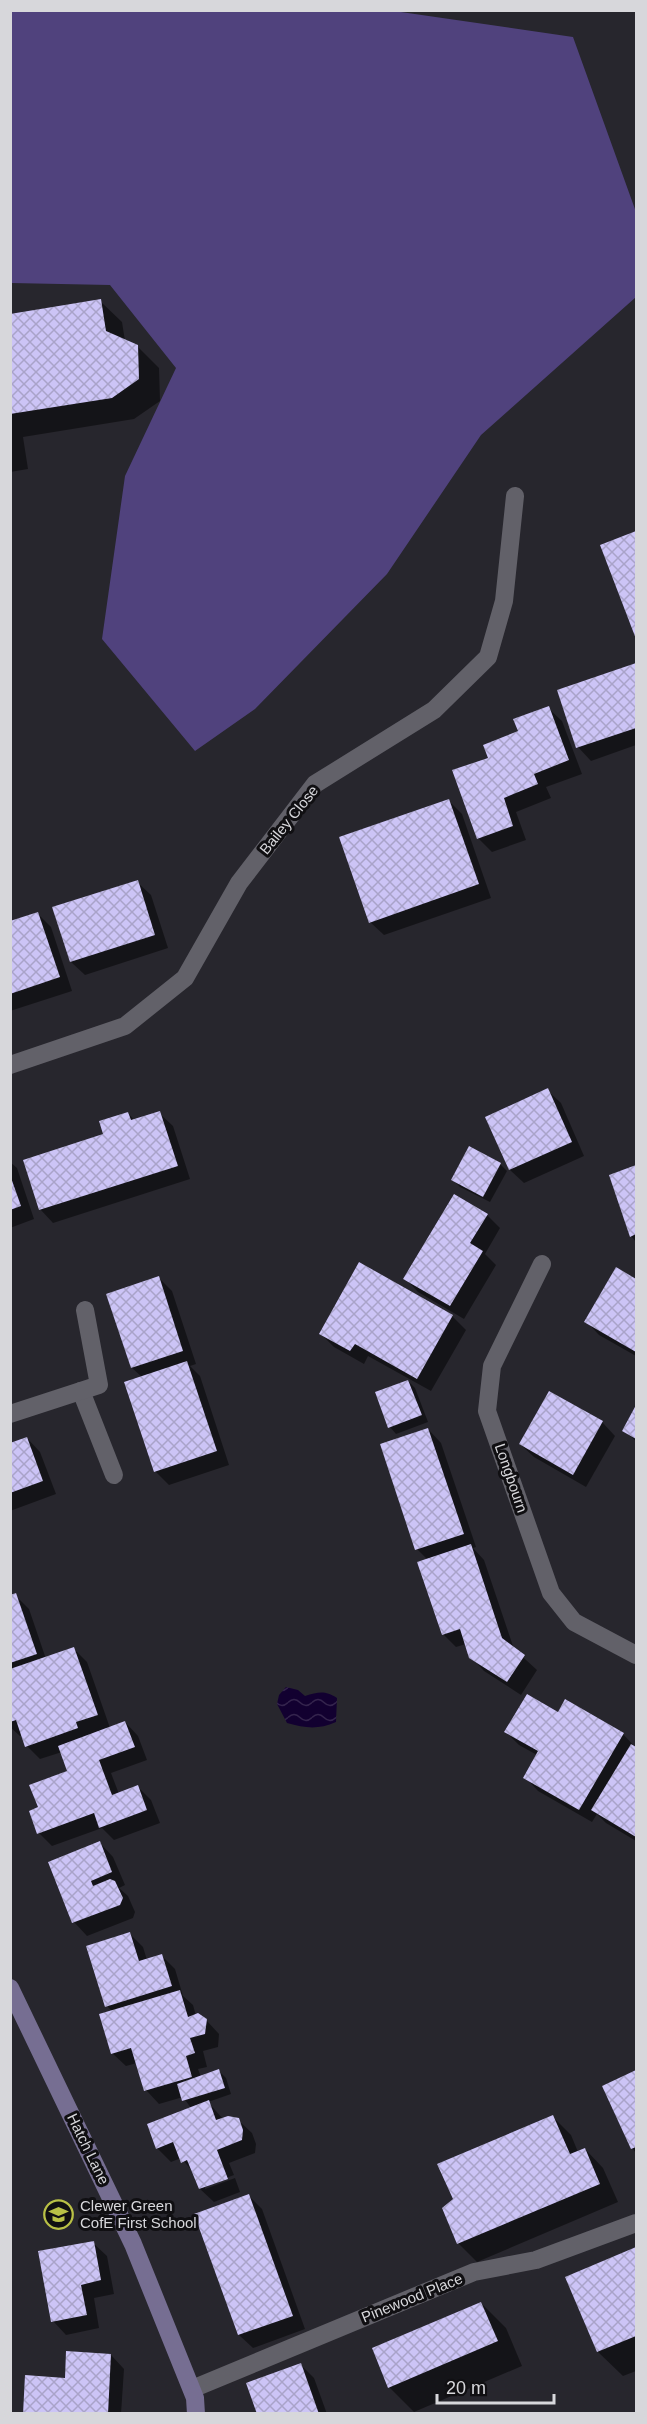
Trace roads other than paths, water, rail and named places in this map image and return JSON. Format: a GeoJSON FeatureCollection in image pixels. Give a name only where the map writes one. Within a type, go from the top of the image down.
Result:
{"type":"FeatureCollection","features":[{"type":"Feature","properties":{"kind":"street","name":"Bailey Close"},"geometry":{"type":"LineString","coordinates":[[10,1065],[125,1026],[185,978],[239,883],[315,784],[434,710],[488,657],[504,601],[514,496]]}},
{"type":"Feature","properties":{"kind":"street","name":"Longbourn"},"geometry":{"type":"LineString","coordinates":[[543,1264],[492,1366],[487,1411],[551,1593],[574,1622],[636,1655]]}},
{"type":"Feature","properties":{"kind":"street"},"geometry":{"type":"LineString","coordinates":[[10,1414],[99,1385],[85,1310]]}},
{"type":"Feature","properties":{"kind":"street"},"geometry":{"type":"LineString","coordinates":[[81,1391],[114,1474]]}},
{"type":"Feature","properties":{"kind":"street","name":"Hatch Lane"},"geometry":{"type":"LineString","coordinates":[[10,1988],[133,2244],[192,2389],[196,2414]]}},
{"type":"Feature","properties":{"kind":"street","name":"Pinewood Place"},"geometry":{"type":"LineString","coordinates":[[192,2389],[474,2272],[536,2260],[636,2223]]}},
{"type":"Feature","properties":{"kind":"water"},"geometry":{"type":"Polygon","coordinates":[[[286,1687],[298,1690],[305,1696],[321,1693],[337,1698],[336,1722],[312,1727],[287,1723],[277,1704],[279,1695],[286,1687]]]}},
{"type":"Feature","properties":{"kind":"place","name":"Clewer Green CofE First School"},"geometry":{"type":"Point","coordinates":[59,2215]}}]}
